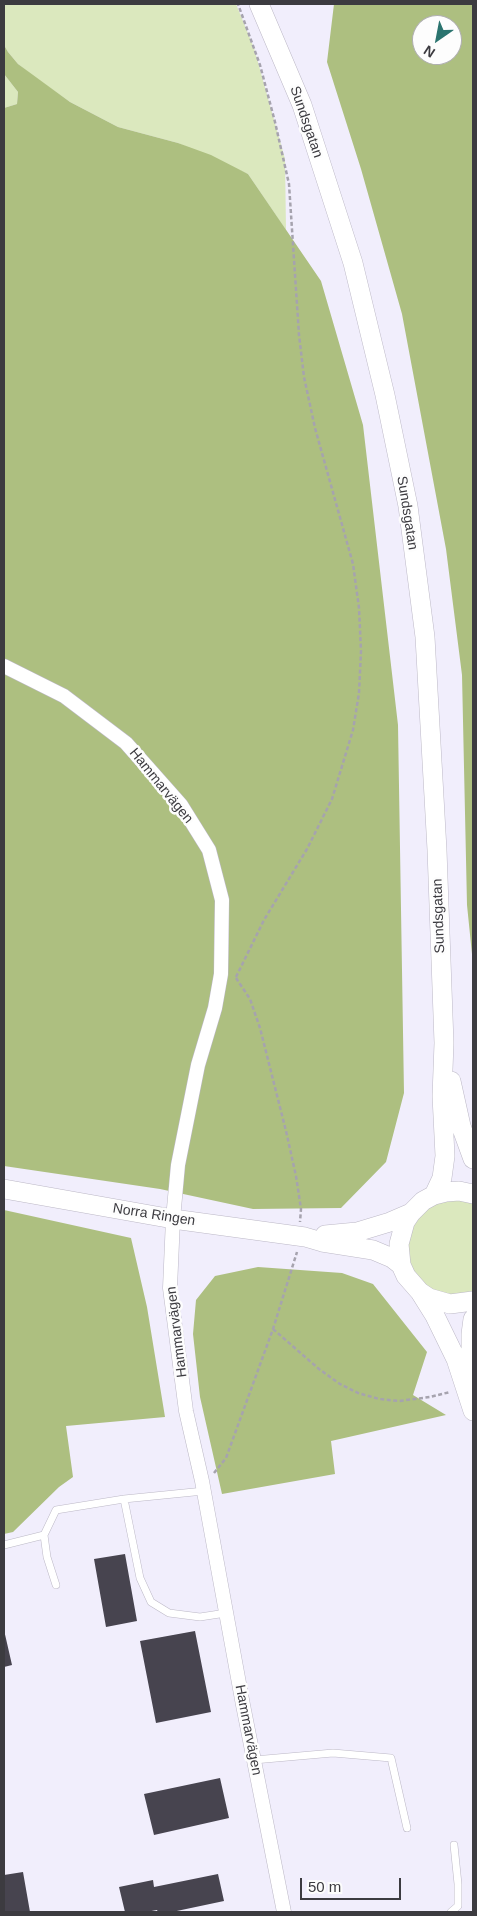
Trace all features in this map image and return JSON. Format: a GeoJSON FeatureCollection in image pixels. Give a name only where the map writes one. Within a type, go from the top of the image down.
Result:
{"type":"FeatureCollection","features":[{"type":"Feature","properties":{"kind":"main road","name":"Sundsgatan"},"geometry":{"type":"LineString","coordinates":[[259,4],[302,105],[353,263],[385,395],[408,506],[425,637],[437,850],[444,1043],[442,1096],[445,1156],[442,1178],[434,1195]]}},
{"type":"Feature","properties":{"kind":"main road","name":"Sundsgatan"},"geometry":{"type":"LineString","coordinates":[[444,1043],[454,1102],[473,1159]]}},
{"type":"Feature","properties":{"kind":"main road","name":"Norra Ringen"},"geometry":{"type":"LineString","coordinates":[[4,1189],[173,1219],[301,1236],[322,1242],[373,1250],[392,1258],[402,1266]]}},
{"type":"Feature","properties":{"kind":"main road"},"geometry":{"type":"LineString","coordinates":[[473,1194],[459,1191],[446,1192],[434,1195],[423,1201],[410,1213],[401,1232],[399,1244],[402,1266],[406,1276],[420,1292],[435,1316],[456,1359],[473,1412]]}},
{"type":"Feature","properties":{"kind":"main road","name":"Norra Ringen"},"geometry":{"type":"LineString","coordinates":[[301,1236],[357,1232],[390,1222],[410,1213]]}},
{"type":"Feature","properties":{"kind":"main road"},"geometry":{"type":"LineString","coordinates":[[420,1292],[430,1298],[450,1304],[473,1301]]}},
{"type":"Feature","properties":{"kind":"main road"},"geometry":{"type":"LineString","coordinates":[[473,1318],[470,1375],[473,1406]]}},
{"type":"Feature","properties":{"kind":"street","name":"Hammarvägen"},"geometry":{"type":"LineString","coordinates":[[4,666],[64,696],[126,743],[181,806],[209,850],[222,900],[220,974],[215,1008],[198,1065],[178,1165],[170,1288],[186,1411],[203,1486],[284,1912]]}},
{"type":"Feature","properties":{"kind":"lane"},"geometry":{"type":"LineString","coordinates":[[56,1585],[47,1557],[44,1536],[56,1510],[203,1486]]}},
{"type":"Feature","properties":{"kind":"lane"},"geometry":{"type":"LineString","coordinates":[[124,1499],[140,1578],[151,1602],[169,1613],[200,1617],[226,1613]]}},
{"type":"Feature","properties":{"kind":"lane"},"geometry":{"type":"LineString","coordinates":[[4,1545],[44,1536]]}},
{"type":"Feature","properties":{"kind":"lane"},"geometry":{"type":"LineString","coordinates":[[254,1760],[333,1753],[391,1758],[407,1828]]}},
{"type":"Feature","properties":{"kind":"lane"},"geometry":{"type":"LineString","coordinates":[[451,1912],[458,1906],[454,1845]]}},
{"type":"Feature","properties":{"kind":"path"},"geometry":{"type":"LineString","coordinates":[[203,1486],[226,1458],[273,1329],[301,1236],[301,1209],[296,1176],[262,1038],[250,999],[236,977],[264,920],[321,824],[337,786],[353,730],[359,693],[361,630],[358,592],[353,564],[315,428],[304,377],[299,335],[292,209],[285,165],[260,65],[238,4]]}},
{"type":"Feature","properties":{"kind":"path"},"geometry":{"type":"LineString","coordinates":[[273,1329],[319,1369],[340,1384],[358,1393],[379,1399],[399,1400],[430,1397],[452,1392]]}},
{"type":"Feature","properties":{"kind":"green space"},"geometry":{"type":"Polygon","coordinates":[[[4,4],[236,4],[254,48],[285,159],[286,230],[248,174],[178,143],[118,127],[70,102],[18,64],[4,45],[4,4]]]}},
{"type":"Feature","properties":{"kind":"green space"},"geometry":{"type":"Polygon","coordinates":[[[334,4],[473,4],[473,964],[467,905],[462,675],[446,549],[402,314],[361,169],[327,62],[334,4]]]}},
{"type":"Feature","properties":{"kind":"green space"},"geometry":{"type":"Polygon","coordinates":[[[4,45],[18,64],[70,102],[118,127],[178,143],[211,155],[248,174],[321,281],[363,425],[398,725],[404,1093],[386,1162],[341,1208],[253,1209],[160,1189],[4,1166],[4,108],[17,104],[18,92],[4,74],[4,45]]]}},
{"type":"Feature","properties":{"kind":"green space"},"geometry":{"type":"Polygon","coordinates":[[[4,74],[18,92],[17,104],[4,108],[4,74]]]}},
{"type":"Feature","properties":{"kind":"green space"},"geometry":{"type":"Polygon","coordinates":[[[450,1199],[473,1203],[473,1291],[455,1295],[435,1291],[427,1287],[414,1273],[407,1256],[410,1229],[430,1205],[450,1199]]]}},
{"type":"Feature","properties":{"kind":"green space"},"geometry":{"type":"Polygon","coordinates":[[[4,1210],[131,1238],[147,1307],[165,1417],[66,1426],[73,1477],[59,1487],[13,1532],[4,1534],[4,1210]]]}},
{"type":"Feature","properties":{"kind":"green space"},"geometry":{"type":"Polygon","coordinates":[[[258,1267],[342,1273],[373,1284],[427,1352],[413,1395],[446,1415],[331,1441],[335,1474],[222,1494],[200,1397],[193,1334],[196,1300],[215,1276],[258,1267]]]}},
{"type":"Feature","properties":{"kind":"building"},"geometry":{"type":"Polygon","coordinates":[[[125,1554],[137,1621],[106,1627],[94,1559],[125,1554]]]}},
{"type":"Feature","properties":{"kind":"building"},"geometry":{"type":"Polygon","coordinates":[[[4,1630],[12,1665],[4,1667],[4,1630]]]}},
{"type":"Feature","properties":{"kind":"building"},"geometry":{"type":"Polygon","coordinates":[[[195,1631],[211,1712],[156,1723],[140,1641],[195,1631]]]}},
{"type":"Feature","properties":{"kind":"building"},"geometry":{"type":"Polygon","coordinates":[[[220,1778],[229,1818],[154,1835],[144,1794],[220,1778]]]}},
{"type":"Feature","properties":{"kind":"building"},"geometry":{"type":"Polygon","coordinates":[[[23,1872],[30,1912],[4,1912],[4,1875],[23,1872]]]}},
{"type":"Feature","properties":{"kind":"building"},"geometry":{"type":"Polygon","coordinates":[[[218,1874],[224,1901],[172,1912],[158,1912],[157,1910],[125,1912],[119,1887],[153,1880],[154,1887],[218,1874]]]}}]}
